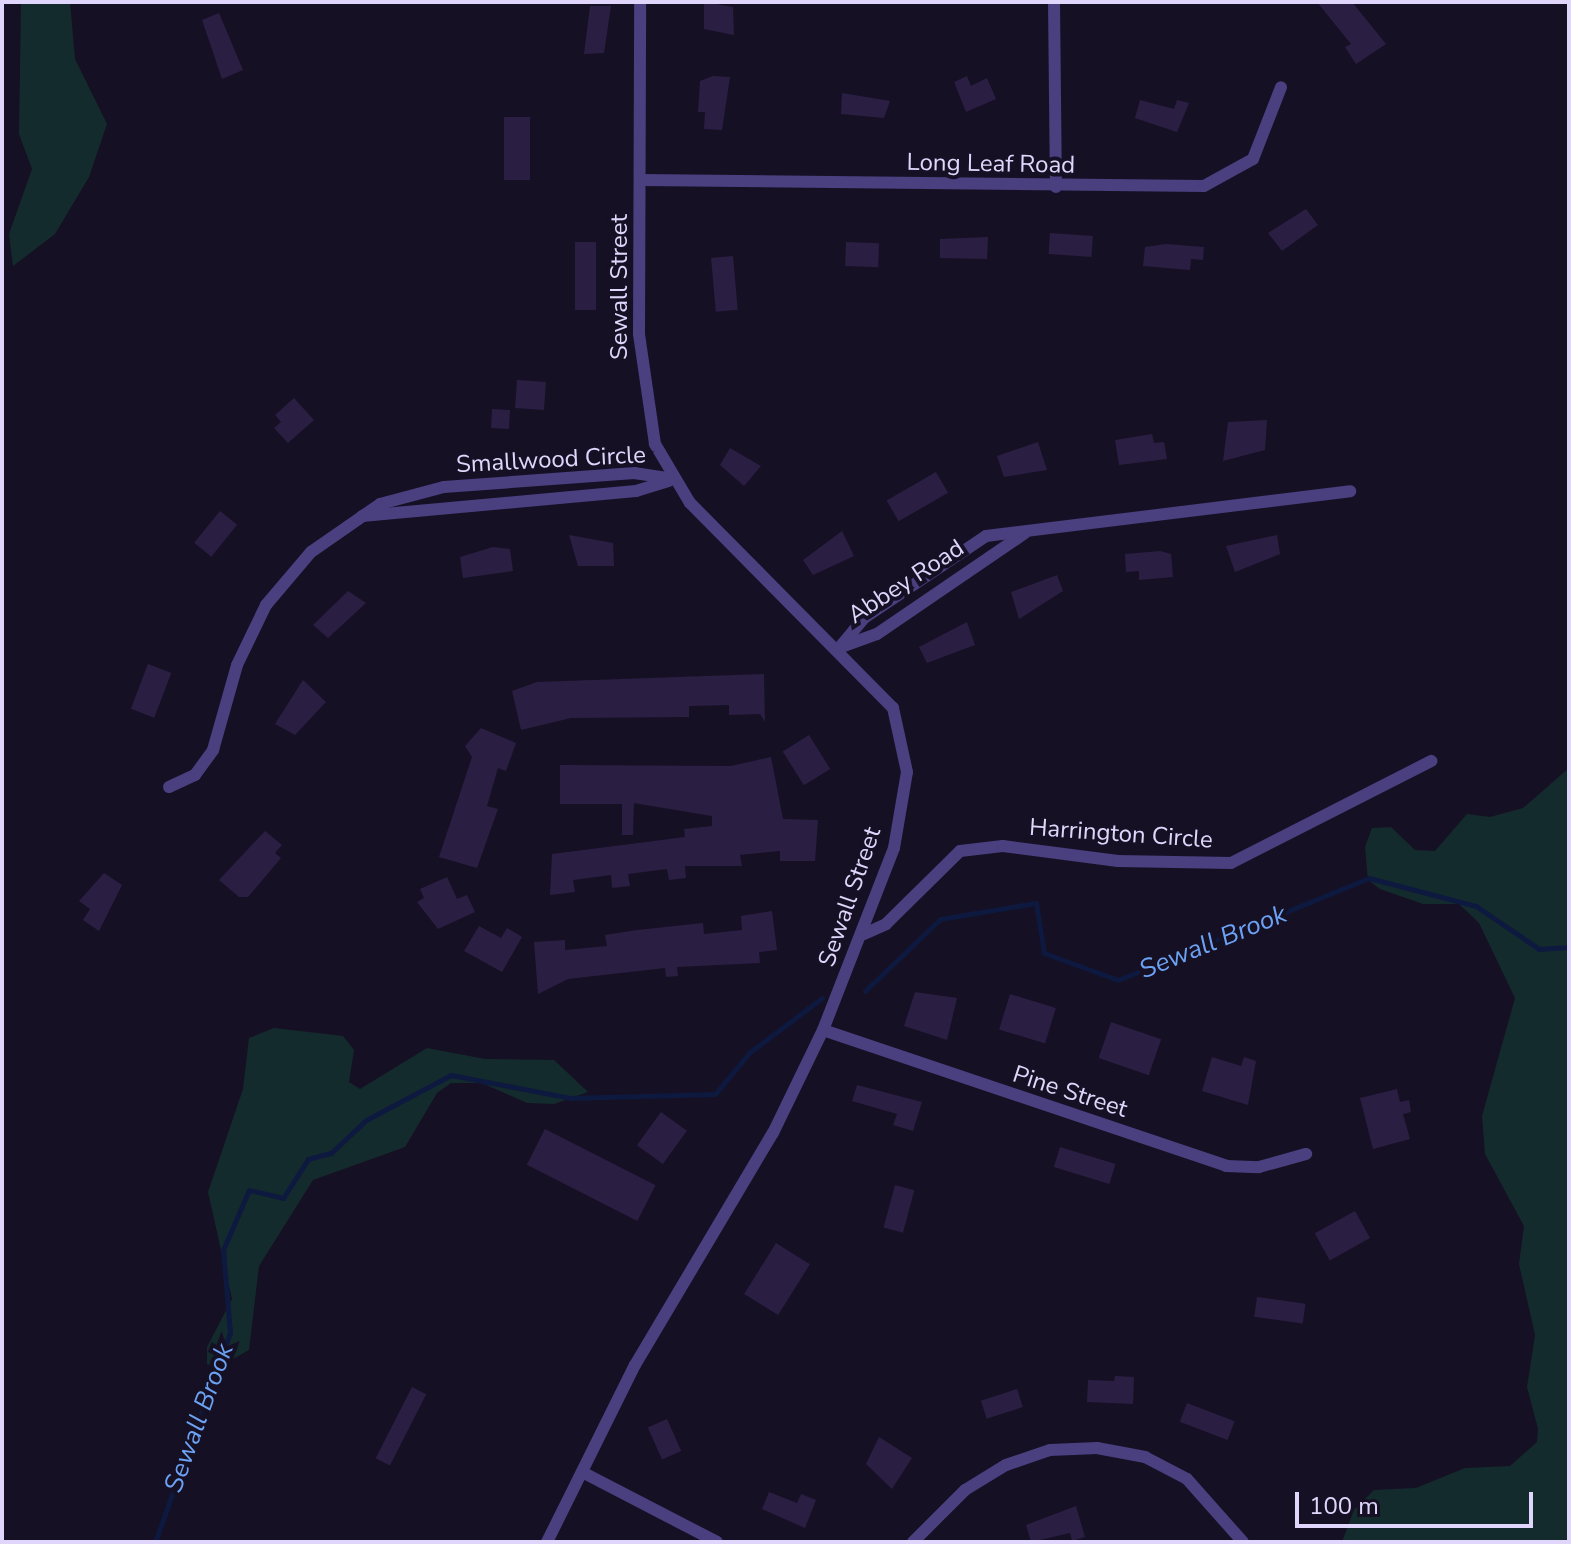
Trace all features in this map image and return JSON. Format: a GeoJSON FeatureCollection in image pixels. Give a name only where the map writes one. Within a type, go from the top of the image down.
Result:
{"type":"FeatureCollection","features":[{"type":"Feature","properties":{"kind":"street","name":"Sewall Street"},"geometry":{"type":"LineString","coordinates":[[547,1542],[582,1472],[823,1030],[864,934],[894,846],[905,745],[893,708],[839,648],[722,538],[674,479],[655,444],[642,375],[640,2]]}},
{"type":"Feature","properties":{"kind":"street"},"geometry":{"type":"LineString","coordinates":[[1054,2],[1056,187]]}},
{"type":"Feature","properties":{"kind":"street","name":"Long Leaf Road"},"geometry":{"type":"LineString","coordinates":[[642,180],[1179,188],[1225,179],[1260,150],[1281,87]]}},
{"type":"Feature","properties":{"kind":"street","name":"Smallwood Circle"},"geometry":{"type":"LineString","coordinates":[[169,787],[195,775],[213,750],[237,665],[266,605],[311,552],[362,516],[636,491],[674,479]]}},
{"type":"Feature","properties":{"kind":"street","name":"Abbey Road"},"geometry":{"type":"LineString","coordinates":[[839,648],[864,618],[963,548],[1035,528],[1350,491]]}},
{"type":"Feature","properties":{"kind":"street","name":"Abbey Road"},"geometry":{"type":"LineString","coordinates":[[839,648],[877,634],[1035,528]]}},
{"type":"Feature","properties":{"kind":"street","name":"Harrington Circle"},"geometry":{"type":"LineString","coordinates":[[864,934],[886,924],[960,851],[1003,846],[1118,861],[1231,863],[1279,845],[1431,761]]}},
{"type":"Feature","properties":{"kind":"street","name":"Pine Street"},"geometry":{"type":"LineString","coordinates":[[823,1030],[1226,1166],[1259,1167],[1306,1154]]}},
{"type":"Feature","properties":{"kind":"street"},"geometry":{"type":"LineString","coordinates":[[913,1542],[965,1490],[1006,1465],[1050,1450],[1097,1448],[1145,1457],[1187,1479],[1243,1542]]}},
{"type":"Feature","properties":{"kind":"street"},"geometry":{"type":"LineString","coordinates":[[582,1472],[717,1542]]}},
{"type":"Feature","properties":{"kind":"green space"},"geometry":{"type":"Polygon","coordinates":[[[21,2],[70,2],[75,59],[107,124],[89,177],[55,234],[13,266],[9,234],[32,169],[19,134],[21,2]]]}},
{"type":"Feature","properties":{"kind":"green space"},"geometry":{"type":"Polygon","coordinates":[[[1569,768],[1569,1542],[1342,1542],[1354,1510],[1374,1490],[1416,1488],[1465,1468],[1510,1466],[1537,1442],[1538,1429],[1527,1387],[1535,1335],[1519,1264],[1524,1226],[1485,1154],[1482,1116],[1515,998],[1479,923],[1459,904],[1423,904],[1380,889],[1368,880],[1365,847],[1372,828],[1391,827],[1415,850],[1435,851],[1467,814],[1490,817],[1523,808],[1569,768]]]}},
{"type":"Feature","properties":{"kind":"green space"},"geometry":{"type":"Polygon","coordinates":[[[274,1028],[343,1036],[354,1050],[349,1082],[360,1089],[427,1048],[485,1059],[554,1060],[588,1092],[554,1104],[527,1103],[482,1083],[451,1083],[437,1093],[405,1147],[313,1180],[259,1266],[249,1350],[219,1367],[207,1364],[207,1347],[232,1299],[208,1192],[243,1089],[249,1038],[274,1028]]]}},
{"type":"Feature","properties":{"kind":"building"},"geometry":{"type":"Polygon","coordinates":[[[704,2],[733,7],[734,35],[704,29],[704,2]]]}},
{"type":"Feature","properties":{"kind":"building"},"geometry":{"type":"Polygon","coordinates":[[[1317,2],[1352,2],[1386,44],[1356,64],[1345,47],[1351,44],[1317,2]]]}},
{"type":"Feature","properties":{"kind":"building"},"geometry":{"type":"Polygon","coordinates":[[[590,6],[611,6],[604,53],[584,54],[590,6]]]}},
{"type":"Feature","properties":{"kind":"building"},"geometry":{"type":"Polygon","coordinates":[[[219,13],[243,70],[222,79],[202,20],[219,13]]]}},
{"type":"Feature","properties":{"kind":"building"},"geometry":{"type":"Polygon","coordinates":[[[713,76],[730,77],[722,130],[704,129],[705,112],[698,112],[700,81],[713,76]]]}},
{"type":"Feature","properties":{"kind":"building"},"geometry":{"type":"Polygon","coordinates":[[[967,76],[971,86],[987,78],[996,99],[966,112],[954,82],[967,76]]]}},
{"type":"Feature","properties":{"kind":"building"},"geometry":{"type":"Polygon","coordinates":[[[842,93],[890,101],[884,118],[841,114],[842,93]]]}},
{"type":"Feature","properties":{"kind":"building"},"geometry":{"type":"Polygon","coordinates":[[[1140,100],[1174,109],[1177,100],[1189,103],[1177,132],[1135,118],[1140,100]]]}},
{"type":"Feature","properties":{"kind":"building"},"geometry":{"type":"Polygon","coordinates":[[[504,117],[530,117],[530,180],[504,180],[504,117]]]}},
{"type":"Feature","properties":{"kind":"building"},"geometry":{"type":"Polygon","coordinates":[[[1306,209],[1318,225],[1282,251],[1268,233],[1306,209]]]}},
{"type":"Feature","properties":{"kind":"building"},"geometry":{"type":"Polygon","coordinates":[[[1050,233],[1093,236],[1091,257],[1049,254],[1050,233]]]}},
{"type":"Feature","properties":{"kind":"building"},"geometry":{"type":"Polygon","coordinates":[[[988,237],[987,259],[940,258],[940,239],[988,237]]]}},
{"type":"Feature","properties":{"kind":"building"},"geometry":{"type":"Polygon","coordinates":[[[575,242],[596,242],[596,310],[575,310],[575,242]]]}},
{"type":"Feature","properties":{"kind":"building"},"geometry":{"type":"Polygon","coordinates":[[[846,242],[879,243],[878,267],[845,266],[846,242]]]}},
{"type":"Feature","properties":{"kind":"building"},"geometry":{"type":"Polygon","coordinates":[[[1166,244],[1204,247],[1203,260],[1191,259],[1190,270],[1143,266],[1145,247],[1166,244]]]}},
{"type":"Feature","properties":{"kind":"building"},"geometry":{"type":"Polygon","coordinates":[[[733,256],[738,310],[716,312],[711,258],[733,256]]]}},
{"type":"Feature","properties":{"kind":"building"},"geometry":{"type":"Polygon","coordinates":[[[517,380],[546,382],[544,410],[515,408],[517,380]]]}},
{"type":"Feature","properties":{"kind":"building"},"geometry":{"type":"Polygon","coordinates":[[[294,398],[314,420],[288,443],[274,428],[281,422],[275,415],[294,398]]]}},
{"type":"Feature","properties":{"kind":"building"},"geometry":{"type":"Polygon","coordinates":[[[492,409],[510,410],[509,429],[491,428],[492,409]]]}},
{"type":"Feature","properties":{"kind":"building"},"geometry":{"type":"Polygon","coordinates":[[[1267,420],[1265,450],[1223,461],[1228,422],[1267,420]]]}},
{"type":"Feature","properties":{"kind":"building"},"geometry":{"type":"Polygon","coordinates":[[[1152,434],[1154,443],[1164,442],[1167,459],[1119,465],[1115,440],[1152,434]]]}},
{"type":"Feature","properties":{"kind":"building"},"geometry":{"type":"Polygon","coordinates":[[[1038,442],[1047,470],[1004,477],[997,456],[1038,442]]]}},
{"type":"Feature","properties":{"kind":"building"},"geometry":{"type":"Polygon","coordinates":[[[730,448],[761,466],[744,486],[720,465],[730,448]]]}},
{"type":"Feature","properties":{"kind":"building"},"geometry":{"type":"Polygon","coordinates":[[[936,472],[948,493],[899,521],[887,500],[936,472]]]}},
{"type":"Feature","properties":{"kind":"building"},"geometry":{"type":"Polygon","coordinates":[[[220,511],[237,525],[211,557],[194,543],[220,511]]]}},
{"type":"Feature","properties":{"kind":"building"},"geometry":{"type":"Polygon","coordinates":[[[842,531],[854,556],[813,575],[803,560],[842,531]]]}},
{"type":"Feature","properties":{"kind":"building"},"geometry":{"type":"Polygon","coordinates":[[[569,535],[613,543],[614,566],[578,566],[569,535]]]}},
{"type":"Feature","properties":{"kind":"building"},"geometry":{"type":"Polygon","coordinates":[[[1277,535],[1280,554],[1235,572],[1226,546],[1277,535]]]}},
{"type":"Feature","properties":{"kind":"building"},"geometry":{"type":"Polygon","coordinates":[[[493,547],[510,549],[513,571],[463,578],[460,557],[493,547]]]}},
{"type":"Feature","properties":{"kind":"building"},"geometry":{"type":"Polygon","coordinates":[[[1160,551],[1171,554],[1173,577],[1139,580],[1139,571],[1126,572],[1125,554],[1160,551]]]}},
{"type":"Feature","properties":{"kind":"building"},"geometry":{"type":"Polygon","coordinates":[[[1057,575],[1063,591],[1019,619],[1011,592],[1057,575]]]}},
{"type":"Feature","properties":{"kind":"building"},"geometry":{"type":"Polygon","coordinates":[[[348,591],[366,603],[328,638],[313,625],[348,591]]]}},
{"type":"Feature","properties":{"kind":"building"},"geometry":{"type":"Polygon","coordinates":[[[967,622],[975,645],[927,663],[919,647],[967,622]]]}},
{"type":"Feature","properties":{"kind":"building"},"geometry":{"type":"Polygon","coordinates":[[[148,664],[171,673],[154,718],[131,709],[148,664]]]}},
{"type":"Feature","properties":{"kind":"building"},"geometry":{"type":"Polygon","coordinates":[[[764,674],[765,722],[760,714],[729,715],[729,705],[689,706],[689,717],[571,718],[521,730],[512,691],[537,682],[764,674]]]}},
{"type":"Feature","properties":{"kind":"building"},"geometry":{"type":"Polygon","coordinates":[[[303,680],[326,702],[295,735],[275,724],[303,680]]]}},
{"type":"Feature","properties":{"kind":"building"},"geometry":{"type":"Polygon","coordinates":[[[481,728],[516,743],[506,771],[498,768],[487,806],[498,809],[477,868],[439,857],[472,757],[465,746],[481,728]]]}},
{"type":"Feature","properties":{"kind":"building"},"geometry":{"type":"Polygon","coordinates":[[[809,735],[830,769],[804,785],[783,751],[809,735]]]}},
{"type":"Feature","properties":{"kind":"building"},"geometry":{"type":"Polygon","coordinates":[[[771,757],[783,819],[818,820],[815,861],[780,861],[780,851],[740,855],[742,866],[685,866],[686,878],[669,880],[667,869],[628,874],[630,886],[612,888],[611,875],[573,880],[575,892],[550,895],[552,854],[685,837],[684,829],[712,826],[712,816],[634,803],[633,835],[622,835],[622,804],[560,804],[560,765],[731,766],[771,757]]]}},
{"type":"Feature","properties":{"kind":"building"},"geometry":{"type":"Polygon","coordinates":[[[265,831],[282,845],[275,853],[281,858],[248,897],[239,897],[219,880],[265,831]]]}},
{"type":"Feature","properties":{"kind":"building"},"geometry":{"type":"Polygon","coordinates":[[[104,873],[122,885],[99,931],[83,920],[90,909],[79,901],[104,873]]]}},
{"type":"Feature","properties":{"kind":"building"},"geometry":{"type":"Polygon","coordinates":[[[447,877],[457,899],[467,895],[475,912],[438,929],[417,902],[424,898],[420,889],[447,877]]]}},
{"type":"Feature","properties":{"kind":"building"},"geometry":{"type":"Polygon","coordinates":[[[772,911],[777,950],[759,952],[760,963],[677,967],[678,976],[666,977],[665,968],[568,979],[538,994],[534,942],[565,940],[565,950],[607,946],[605,935],[637,930],[703,923],[704,934],[742,930],[741,916],[772,911]]]}},
{"type":"Feature","properties":{"kind":"building"},"geometry":{"type":"Polygon","coordinates":[[[479,926],[501,938],[507,928],[522,937],[502,972],[464,951],[479,926]]]}},
{"type":"Feature","properties":{"kind":"building"},"geometry":{"type":"Polygon","coordinates":[[[915,992],[957,998],[947,1040],[904,1026],[915,992]]]}},
{"type":"Feature","properties":{"kind":"building"},"geometry":{"type":"Polygon","coordinates":[[[1010,994],[1056,1008],[1045,1043],[999,1029],[1010,994]]]}},
{"type":"Feature","properties":{"kind":"building"},"geometry":{"type":"Polygon","coordinates":[[[1111,1022],[1161,1039],[1149,1075],[1099,1058],[1111,1022]]]}},
{"type":"Feature","properties":{"kind":"building"},"geometry":{"type":"Polygon","coordinates":[[[1212,1057],[1241,1066],[1244,1057],[1256,1061],[1248,1105],[1202,1091],[1212,1057]]]}},
{"type":"Feature","properties":{"kind":"building"},"geometry":{"type":"Polygon","coordinates":[[[857,1085],[922,1102],[913,1131],[893,1125],[897,1114],[852,1101],[857,1085]]]}},
{"type":"Feature","properties":{"kind":"building"},"geometry":{"type":"Polygon","coordinates":[[[1397,1089],[1400,1102],[1409,1100],[1411,1112],[1403,1114],[1410,1139],[1373,1149],[1360,1098],[1397,1089]]]}},
{"type":"Feature","properties":{"kind":"building"},"geometry":{"type":"Polygon","coordinates":[[[661,1112],[687,1131],[663,1164],[637,1145],[661,1112]]]}},
{"type":"Feature","properties":{"kind":"building"},"geometry":{"type":"Polygon","coordinates":[[[545,1129],[655,1185],[637,1221],[527,1165],[545,1129]]]}},
{"type":"Feature","properties":{"kind":"building"},"geometry":{"type":"Polygon","coordinates":[[[1060,1147],[1115,1164],[1109,1184],[1054,1167],[1060,1147]]]}},
{"type":"Feature","properties":{"kind":"building"},"geometry":{"type":"Polygon","coordinates":[[[895,1185],[914,1190],[903,1233],[884,1228],[895,1185]]]}},
{"type":"Feature","properties":{"kind":"building"},"geometry":{"type":"Polygon","coordinates":[[[1355,1211],[1370,1238],[1330,1260],[1315,1233],[1355,1211]]]}},
{"type":"Feature","properties":{"kind":"building"},"geometry":{"type":"Polygon","coordinates":[[[776,1243],[810,1264],[778,1315],[744,1294],[776,1243]]]}},
{"type":"Feature","properties":{"kind":"building"},"geometry":{"type":"Polygon","coordinates":[[[1257,1297],[1306,1304],[1303,1324],[1254,1317],[1257,1297]]]}},
{"type":"Feature","properties":{"kind":"building"},"geometry":{"type":"Polygon","coordinates":[[[1115,1376],[1134,1377],[1133,1404],[1087,1402],[1088,1380],[1114,1381],[1115,1376]]]}},
{"type":"Feature","properties":{"kind":"building"},"geometry":{"type":"Polygon","coordinates":[[[412,1387],[426,1394],[390,1466],[376,1458],[412,1387]]]}},
{"type":"Feature","properties":{"kind":"building"},"geometry":{"type":"Polygon","coordinates":[[[1017,1389],[1023,1407],[987,1419],[981,1401],[1017,1389]]]}},
{"type":"Feature","properties":{"kind":"building"},"geometry":{"type":"Polygon","coordinates":[[[1187,1403],[1235,1421],[1227,1440],[1180,1422],[1187,1403]]]}},
{"type":"Feature","properties":{"kind":"building"},"geometry":{"type":"Polygon","coordinates":[[[667,1419],[681,1451],[662,1460],[648,1428],[667,1419]]]}},
{"type":"Feature","properties":{"kind":"building"},"geometry":{"type":"Polygon","coordinates":[[[879,1437],[912,1458],[892,1489],[866,1464],[879,1437]]]}},
{"type":"Feature","properties":{"kind":"building"},"geometry":{"type":"Polygon","coordinates":[[[769,1492],[797,1503],[801,1494],[816,1500],[805,1528],[762,1509],[769,1492]]]}},
{"type":"Feature","properties":{"kind":"building"},"geometry":{"type":"Polygon","coordinates":[[[1076,1506],[1085,1537],[1072,1541],[1070,1533],[1031,1542],[1026,1525],[1076,1506]]]}},
{"type":"Feature","properties":{"kind":"waterway","name":"Sewall Brook"},"geometry":{"type":"LineString","coordinates":[[865,991],[940,919],[1036,903],[1044,953],[1118,980],[1369,878],[1476,906],[1539,949],[1569,947]]}},
{"type":"Feature","properties":{"kind":"waterway","name":"Sewall Brook"},"geometry":{"type":"LineString","coordinates":[[155,1542],[230,1333],[223,1250],[249,1190],[283,1198],[308,1159],[331,1153],[366,1120],[451,1075],[570,1098],[715,1094],[750,1052],[822,998]]}}]}
